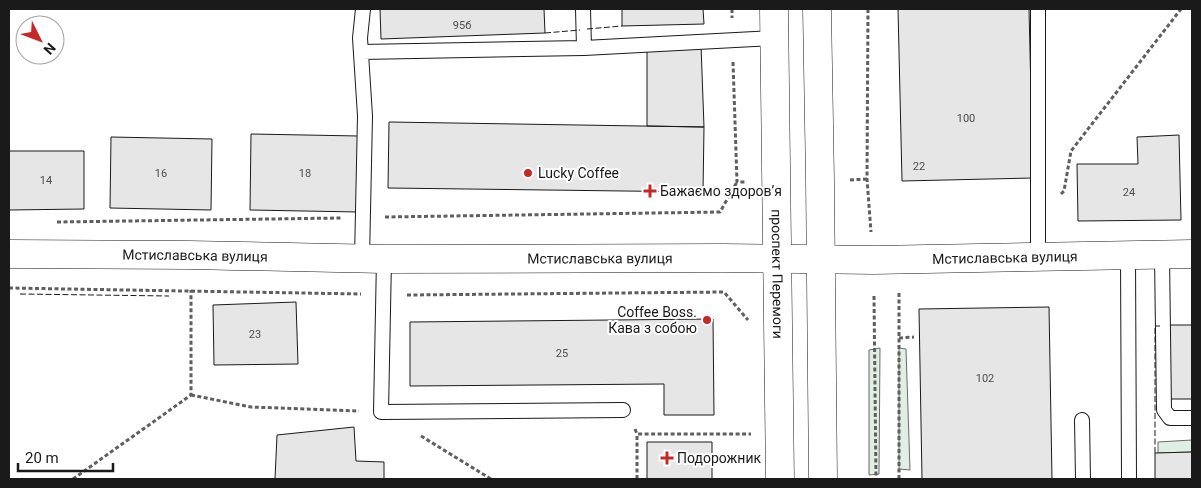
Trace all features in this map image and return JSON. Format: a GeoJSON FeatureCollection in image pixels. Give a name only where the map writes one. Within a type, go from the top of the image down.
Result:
{"type":"FeatureCollection","features":[{"type":"Feature","properties":{"kind":"street","name":"проспект Перемоги"},"geometry":{"type":"LineString","coordinates":[[774,9],[780,479]]}},
{"type":"Feature","properties":{"kind":"street"},"geometry":{"type":"LineString","coordinates":[[817,9],[823,479]]}},
{"type":"Feature","properties":{"kind":"street","name":"Мстиславська вулиця"},"geometry":{"type":"LineString","coordinates":[[9,254],[373,259],[820,260],[1038,258],[1192,254]]}},
{"type":"Feature","properties":{"kind":"lane"},"geometry":{"type":"LineString","coordinates":[[363,9],[360,38],[373,259],[383,295],[381,412],[623,410]]}},
{"type":"Feature","properties":{"kind":"lane"},"geometry":{"type":"LineString","coordinates":[[584,9],[584,48]]}},
{"type":"Feature","properties":{"kind":"lane"},"geometry":{"type":"LineString","coordinates":[[1038,9],[1038,258]]}},
{"type":"Feature","properties":{"kind":"lane"},"geometry":{"type":"LineString","coordinates":[[361,52],[584,48],[774,38]]}},
{"type":"Feature","properties":{"kind":"lane"},"geometry":{"type":"LineString","coordinates":[[1162,255],[1164,410],[1170,418],[1192,418]]}},
{"type":"Feature","properties":{"kind":"lane"},"geometry":{"type":"LineString","coordinates":[[1128,256],[1129,479]]}},
{"type":"Feature","properties":{"kind":"lane"},"geometry":{"type":"LineString","coordinates":[[1082,420],[1082,479]]}},
{"type":"Feature","properties":{"kind":"path"},"geometry":{"type":"LineString","coordinates":[[732,9],[737,182],[751,182]]}},
{"type":"Feature","properties":{"kind":"path"},"geometry":{"type":"LineString","coordinates":[[868,9],[867,179],[872,235]]}},
{"type":"Feature","properties":{"kind":"path"},"geometry":{"type":"LineString","coordinates":[[1038,212],[1064,191],[1071,151],[1181,9]]}},
{"type":"Feature","properties":{"kind":"path"},"geometry":{"type":"LineString","coordinates":[[847,180],[867,179]]}},
{"type":"Feature","properties":{"kind":"path"},"geometry":{"type":"LineString","coordinates":[[189,255],[191,395]]}},
{"type":"Feature","properties":{"kind":"path"},"geometry":{"type":"LineString","coordinates":[[9,288],[383,295],[724,292],[751,323]]}},
{"type":"Feature","properties":{"kind":"path"},"geometry":{"type":"LineString","coordinates":[[899,293],[899,479]]}},
{"type":"Feature","properties":{"kind":"path"},"geometry":{"type":"LineString","coordinates":[[874,296],[876,479]]}},
{"type":"Feature","properties":{"kind":"path"},"geometry":{"type":"LineString","coordinates":[[899,338],[914,337]]}},
{"type":"Feature","properties":{"kind":"path"},"geometry":{"type":"LineString","coordinates":[[74,479],[191,395],[251,407],[381,412],[491,479]]}},
{"type":"Feature","properties":{"kind":"path"},"geometry":{"type":"LineString","coordinates":[[623,410],[637,434],[637,479]]}},
{"type":"Feature","properties":{"kind":"path"},"geometry":{"type":"LineString","coordinates":[[637,434],[754,434]]}},
{"type":"Feature","properties":{"kind":"green space"},"geometry":{"type":"Polygon","coordinates":[[[880,348],[879,474],[869,475],[869,350],[880,348]]]}},
{"type":"Feature","properties":{"kind":"green space"},"geometry":{"type":"Polygon","coordinates":[[[899,348],[906,349],[910,470],[899,469],[899,348]]]}},
{"type":"Feature","properties":{"kind":"green space"},"geometry":{"type":"Polygon","coordinates":[[[1192,440],[1192,452],[1158,453],[1158,442],[1192,440]]]}},
{"type":"Feature","properties":{"kind":"building"},"geometry":{"type":"Polygon","coordinates":[[[380,9],[544,9],[545,33],[381,39],[380,9]]]}},
{"type":"Feature","properties":{"kind":"building"},"geometry":{"type":"Polygon","coordinates":[[[622,9],[703,9],[704,24],[622,26],[622,9]]]}},
{"type":"Feature","properties":{"kind":"building"},"geometry":{"type":"Polygon","coordinates":[[[898,9],[1029,9],[1033,178],[902,181],[898,9]]]}},
{"type":"Feature","properties":{"kind":"building"},"geometry":{"type":"Polygon","coordinates":[[[701,45],[704,127],[647,126],[647,49],[701,45]]]}},
{"type":"Feature","properties":{"kind":"building"},"geometry":{"type":"Polygon","coordinates":[[[389,122],[704,127],[703,192],[388,188],[389,122]]]}},
{"type":"Feature","properties":{"kind":"building"},"geometry":{"type":"Polygon","coordinates":[[[251,134],[359,136],[358,212],[250,210],[251,134]]]}},
{"type":"Feature","properties":{"kind":"building"},"geometry":{"type":"Polygon","coordinates":[[[1179,135],[1181,220],[1078,221],[1077,164],[1138,164],[1137,137],[1179,135]]]}},
{"type":"Feature","properties":{"kind":"building"},"geometry":{"type":"Polygon","coordinates":[[[111,137],[212,139],[211,210],[110,208],[111,137]]]}},
{"type":"Feature","properties":{"kind":"building"},"geometry":{"type":"Polygon","coordinates":[[[9,151],[84,151],[84,209],[9,210],[9,151]]]}},
{"type":"Feature","properties":{"kind":"building"},"geometry":{"type":"Polygon","coordinates":[[[296,302],[298,364],[214,365],[213,305],[296,302]]]}},
{"type":"Feature","properties":{"kind":"building"},"geometry":{"type":"Polygon","coordinates":[[[1049,307],[1052,479],[922,479],[919,309],[1049,307]]]}},
{"type":"Feature","properties":{"kind":"building"},"geometry":{"type":"Polygon","coordinates":[[[713,319],[714,415],[664,415],[664,384],[410,386],[410,322],[713,319]]]}},
{"type":"Feature","properties":{"kind":"building"},"geometry":{"type":"Polygon","coordinates":[[[1168,325],[1192,325],[1192,399],[1169,399],[1168,325]]]}},
{"type":"Feature","properties":{"kind":"building"},"geometry":{"type":"Polygon","coordinates":[[[354,427],[356,461],[384,462],[384,479],[275,479],[277,435],[354,427]]]}},
{"type":"Feature","properties":{"kind":"building"},"geometry":{"type":"Polygon","coordinates":[[[647,442],[712,442],[712,479],[647,479],[647,442]]]}},
{"type":"Feature","properties":{"kind":"building"},"geometry":{"type":"Polygon","coordinates":[[[1192,452],[1192,479],[1155,479],[1155,453],[1192,452]]]}},
{"type":"Feature","properties":{"kind":"fence"},"geometry":{"type":"LineString","coordinates":[[587,29],[622,26]]}},
{"type":"Feature","properties":{"kind":"fence"},"geometry":{"type":"LineString","coordinates":[[545,33],[580,30]]}},
{"type":"Feature","properties":{"kind":"fence"},"geometry":{"type":"LineString","coordinates":[[20,294],[169,296]]}},
{"type":"Feature","properties":{"kind":"fence"},"geometry":{"type":"LineString","coordinates":[[1155,453],[1155,326],[1160,326]]}},
{"type":"Feature","properties":{"kind":"place","name":"Lucky Coffee"},"geometry":{"type":"Point","coordinates":[528,173]}},
{"type":"Feature","properties":{"kind":"place","name":"Бажаємо здоровʼя"},"geometry":{"type":"Point","coordinates":[650,191]}},
{"type":"Feature","properties":{"kind":"place","name":"Coffee Boss. Кава з собою"},"geometry":{"type":"Point","coordinates":[707,320]}},
{"type":"Feature","properties":{"kind":"place","name":"Подорожник"},"geometry":{"type":"Point","coordinates":[667,458]}}]}
